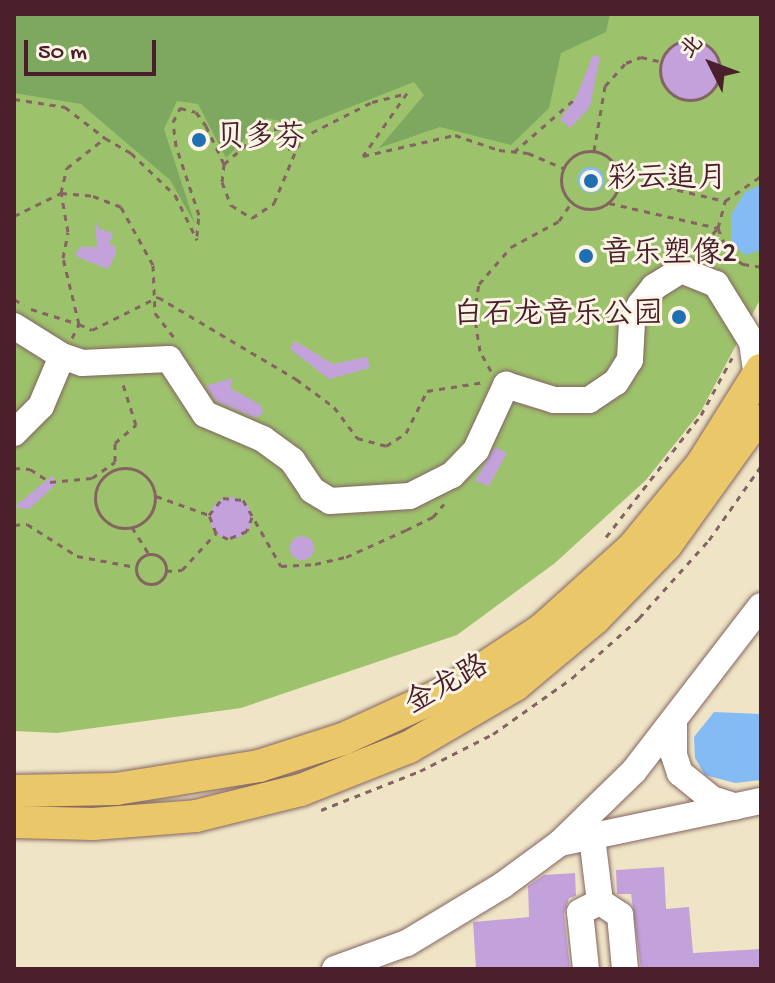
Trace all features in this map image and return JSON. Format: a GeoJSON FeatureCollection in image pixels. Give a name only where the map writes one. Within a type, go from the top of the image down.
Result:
{"type":"FeatureCollection","features":[{"type":"Feature","properties":{"kind":"main road","name":"金龙路"},"geometry":{"type":"LineString","coordinates":[[14,791],[116,789],[259,766],[343,739],[452,689],[543,629],[632,549],[702,464],[752,366]]}},
{"type":"Feature","properties":{"kind":"main road","name":"金龙路"},"geometry":{"type":"LineString","coordinates":[[14,822],[93,824],[196,816],[354,771],[466,717],[554,654],[629,584],[700,502],[761,411]]}},
{"type":"Feature","properties":{"kind":"lane"},"geometry":{"type":"LineString","coordinates":[[14,326],[62,356],[82,363],[169,359],[205,414],[263,439],[292,460],[312,490],[330,501],[410,496],[452,475],[476,450],[506,385],[554,400],[589,400],[616,382],[630,360],[632,322],[640,305],[654,287],[681,270],[709,277],[749,320],[752,366]]}},
{"type":"Feature","properties":{"kind":"lane"},"geometry":{"type":"LineString","coordinates":[[14,433],[41,406],[62,356]]}},
{"type":"Feature","properties":{"kind":"lane"},"geometry":{"type":"LineString","coordinates":[[335,969],[407,943],[503,885],[560,843],[634,771],[761,606]]}},
{"type":"Feature","properties":{"kind":"lane"},"geometry":{"type":"LineString","coordinates":[[674,720],[674,755],[680,773],[712,799],[748,804]]}},
{"type":"Feature","properties":{"kind":"lane"},"geometry":{"type":"LineString","coordinates":[[560,843],[748,804]]}},
{"type":"Feature","properties":{"kind":"lane"},"geometry":{"type":"LineString","coordinates":[[592,837],[600,902],[620,915],[625,969]]}},
{"type":"Feature","properties":{"kind":"lane"},"geometry":{"type":"LineString","coordinates":[[586,969],[580,912],[600,902]]}},
{"type":"Feature","properties":{"kind":"path"},"geometry":{"type":"LineString","coordinates":[[702,42],[720,64],[718,83],[696,100],[676,98],[662,82],[661,62],[673,45],[702,42]]}},
{"type":"Feature","properties":{"kind":"path"},"geometry":{"type":"LineString","coordinates":[[594,151],[605,86],[626,63],[641,57],[661,62]]}},
{"type":"Feature","properties":{"kind":"path"},"geometry":{"type":"LineString","coordinates":[[301,138],[372,102],[407,93],[363,156],[455,135],[563,168]]}},
{"type":"Feature","properties":{"kind":"path"},"geometry":{"type":"LineString","coordinates":[[514,152],[576,98]]}},
{"type":"Feature","properties":{"kind":"path"},"geometry":{"type":"LineString","coordinates":[[14,99],[65,107],[105,138],[131,153],[175,195],[197,240],[199,215],[174,134],[180,108],[196,112],[224,164],[222,182],[230,201],[252,218],[266,210],[288,180],[301,138]]}},
{"type":"Feature","properties":{"kind":"path"},"geometry":{"type":"LineString","coordinates":[[224,164],[262,131],[283,128],[301,138]]}},
{"type":"Feature","properties":{"kind":"path"},"geometry":{"type":"LineString","coordinates":[[62,356],[79,324],[63,258],[68,232],[61,193],[67,168],[105,138]]}},
{"type":"Feature","properties":{"kind":"path"},"geometry":{"type":"LineString","coordinates":[[288,149],[300,145]]}},
{"type":"Feature","properties":{"kind":"path"},"geometry":{"type":"LineString","coordinates":[[609,203],[619,176],[610,158],[594,151],[576,154],[563,168],[561,186],[571,203],[590,210],[609,203],[718,228]]}},
{"type":"Feature","properties":{"kind":"path"},"geometry":{"type":"LineString","coordinates":[[619,176],[725,201]]}},
{"type":"Feature","properties":{"kind":"path"},"geometry":{"type":"LineString","coordinates":[[681,270],[718,228],[725,201],[761,176]]}},
{"type":"Feature","properties":{"kind":"path"},"geometry":{"type":"LineString","coordinates":[[14,216],[61,193],[93,196],[121,207],[141,236],[158,297],[155,313],[176,336],[173,344]]}},
{"type":"Feature","properties":{"kind":"path"},"geometry":{"type":"LineString","coordinates":[[230,201],[234,194]]}},
{"type":"Feature","properties":{"kind":"path"},"geometry":{"type":"LineString","coordinates":[[158,297],[296,379],[334,407],[357,438],[386,446],[406,433],[427,391],[496,379],[480,351],[474,315],[479,284],[511,247],[559,221],[571,203]]}},
{"type":"Feature","properties":{"kind":"path"},"geometry":{"type":"LineString","coordinates":[[718,228],[729,255],[743,264],[761,267]]}},
{"type":"Feature","properties":{"kind":"path"},"geometry":{"type":"LineString","coordinates":[[14,299],[46,317],[92,330],[158,297]]}},
{"type":"Feature","properties":{"kind":"path"},"geometry":{"type":"LineString","coordinates":[[14,468],[30,469],[50,482],[92,478],[115,462],[115,443],[136,425],[122,382],[137,362]]}},
{"type":"Feature","properties":{"kind":"path"},"geometry":{"type":"LineString","coordinates":[[602,542],[701,415],[752,366]]}},
{"type":"Feature","properties":{"kind":"path"},"geometry":{"type":"LineString","coordinates":[[132,527],[150,516],[155,496],[149,478],[133,469],[115,470],[100,481],[95,500],[103,519],[132,527],[149,554],[162,558],[166,571]]}},
{"type":"Feature","properties":{"kind":"path"},"geometry":{"type":"LineString","coordinates":[[155,496],[209,515],[216,533]]}},
{"type":"Feature","properties":{"kind":"path"},"geometry":{"type":"LineString","coordinates":[[209,515],[217,501],[230,496],[243,500],[252,517],[264,529],[281,566]]}},
{"type":"Feature","properties":{"kind":"path"},"geometry":{"type":"LineString","coordinates":[[216,533],[236,538],[247,531],[252,517]]}},
{"type":"Feature","properties":{"kind":"path"},"geometry":{"type":"LineString","coordinates":[[14,525],[27,524],[77,556],[136,567],[147,584],[158,583],[166,571]]}},
{"type":"Feature","properties":{"kind":"path"},"geometry":{"type":"LineString","coordinates":[[166,571],[182,570],[216,533]]}},
{"type":"Feature","properties":{"kind":"path"},"geometry":{"type":"LineString","coordinates":[[136,567],[149,554]]}},
{"type":"Feature","properties":{"kind":"green space"},"geometry":{"type":"Polygon","coordinates":[[[14,14],[761,14],[761,298],[701,411],[646,480],[555,563],[457,635],[241,708],[57,733],[14,731],[14,14]]]}},
{"type":"Feature","properties":{"kind":"green space"},"geometry":{"type":"Polygon","coordinates":[[[14,14],[610,14],[606,32],[561,53],[549,108],[511,145],[440,127],[379,148],[424,95],[414,82],[302,126],[266,118],[226,158],[198,104],[177,101],[164,129],[195,224],[170,180],[81,104],[14,93],[14,14]]]}},
{"type":"Feature","properties":{"kind":"water"},"geometry":{"type":"Polygon","coordinates":[[[591,167],[600,171],[604,180],[600,189],[591,193],[582,189],[578,180],[582,171],[591,167]]]}},
{"type":"Feature","properties":{"kind":"water"},"geometry":{"type":"Polygon","coordinates":[[[761,185],[761,250],[745,255],[731,242],[731,215],[745,192],[761,185]]]}},
{"type":"Feature","properties":{"kind":"water"},"geometry":{"type":"Polygon","coordinates":[[[714,712],[761,714],[761,780],[735,783],[705,775],[695,758],[694,737],[714,712]]]}},
{"type":"Feature","properties":{"kind":"building"},"geometry":{"type":"Polygon","coordinates":[[[690,40],[702,42],[711,49],[718,58],[718,82],[711,91],[702,98],[690,100],[678,98],[669,91],[662,82],[660,70],[662,58],[669,49],[678,42],[690,40]]]}},
{"type":"Feature","properties":{"kind":"building"},"geometry":{"type":"Polygon","coordinates":[[[593,55],[600,57],[590,107],[570,128],[560,119],[576,98],[593,55]]]}},
{"type":"Feature","properties":{"kind":"building"},"geometry":{"type":"Polygon","coordinates":[[[95,220],[99,229],[113,233],[109,245],[116,246],[116,254],[108,269],[75,256],[80,247],[97,247],[95,220]]]}},
{"type":"Feature","properties":{"kind":"building"},"geometry":{"type":"Polygon","coordinates":[[[295,341],[333,364],[367,357],[370,368],[329,379],[290,349],[295,341]]]}},
{"type":"Feature","properties":{"kind":"building"},"geometry":{"type":"Polygon","coordinates":[[[233,378],[230,388],[261,405],[263,413],[256,418],[216,401],[206,386],[233,378]]]}},
{"type":"Feature","properties":{"kind":"building"},"geometry":{"type":"Polygon","coordinates":[[[495,447],[507,453],[489,486],[475,481],[495,447]]]}},
{"type":"Feature","properties":{"kind":"building"},"geometry":{"type":"Polygon","coordinates":[[[52,476],[57,483],[29,509],[14,507],[52,476]]]}},
{"type":"Feature","properties":{"kind":"building"},"geometry":{"type":"Polygon","coordinates":[[[231,497],[246,503],[252,518],[246,533],[231,539],[216,533],[210,518],[216,503],[231,497]]]}},
{"type":"Feature","properties":{"kind":"building"},"geometry":{"type":"Polygon","coordinates":[[[302,536],[313,543],[314,548],[307,559],[302,560],[291,553],[290,548],[297,537],[302,536]]]}},
{"type":"Feature","properties":{"kind":"building"},"geometry":{"type":"Polygon","coordinates":[[[664,867],[666,909],[689,907],[693,953],[761,949],[761,969],[641,969],[631,894],[617,894],[616,870],[664,867]]]}},
{"type":"Feature","properties":{"kind":"building"},"geometry":{"type":"Polygon","coordinates":[[[575,873],[576,896],[569,898],[564,914],[570,969],[476,969],[473,922],[529,917],[528,886],[544,875],[575,873]]]}},
{"type":"Feature","properties":{"kind":"place","name":"贝多芬"},"geometry":{"type":"Point","coordinates":[199,140]}},
{"type":"Feature","properties":{"kind":"place","name":"彩云追月"},"geometry":{"type":"Point","coordinates":[591,181]}},
{"type":"Feature","properties":{"kind":"place","name":"音乐塑像2"},"geometry":{"type":"Point","coordinates":[586,256]}},
{"type":"Feature","properties":{"kind":"place","name":"白石龙音乐公园"},"geometry":{"type":"Point","coordinates":[679,317]}}]}
